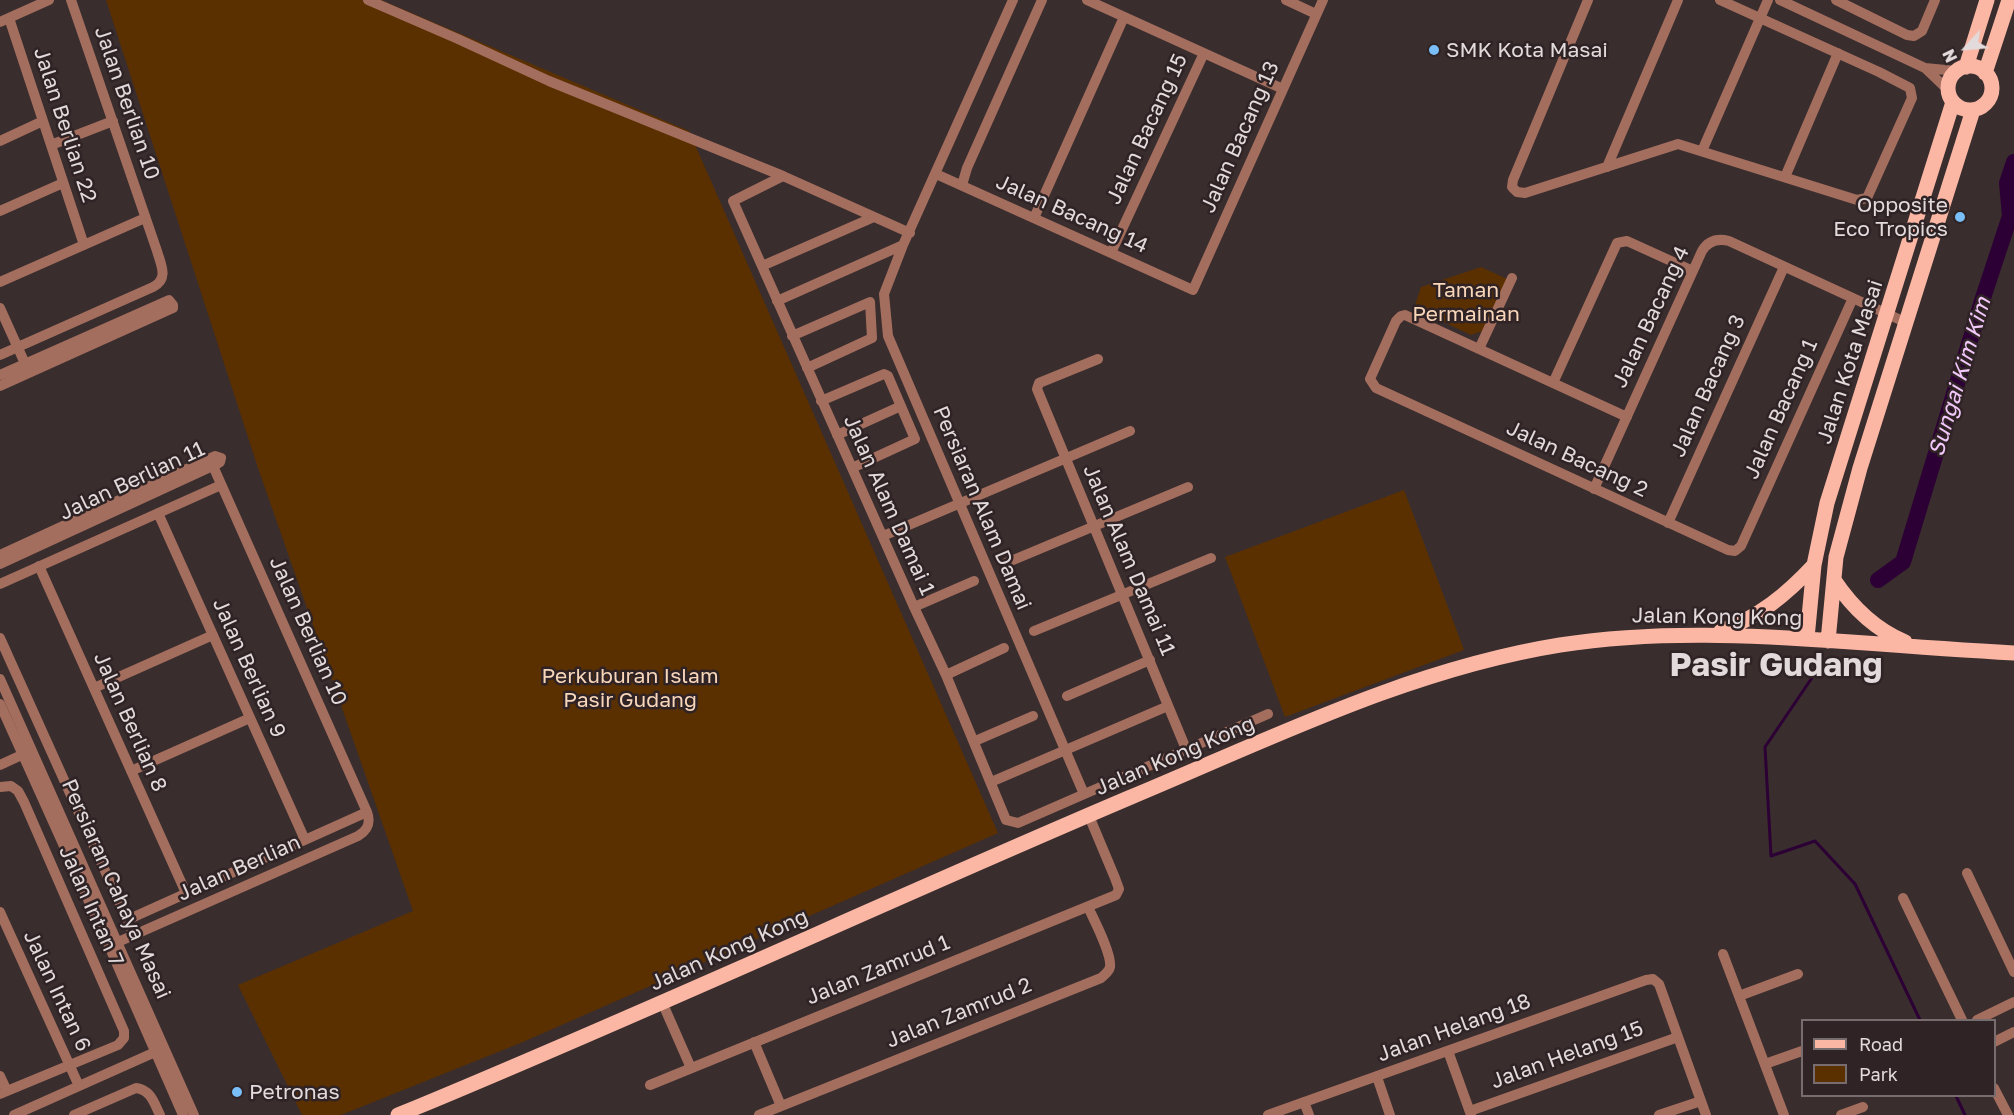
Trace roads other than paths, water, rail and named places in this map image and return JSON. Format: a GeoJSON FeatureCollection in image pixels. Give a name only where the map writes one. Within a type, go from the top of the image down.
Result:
{"type":"FeatureCollection","features":[{"type":"Feature","properties":{"kind":"main road"},"geometry":{"type":"LineString","coordinates":[[1961,69],[1979,69],[1985,73],[1992,85],[1989,99],[1985,104],[1973,110],[1966,110],[1951,96],[1952,77],[1961,69],[1987,0]]}},
{"type":"Feature","properties":{"kind":"main road"},"geometry":{"type":"LineString","coordinates":[[1985,73],[2009,0]]}},
{"type":"Feature","properties":{"kind":"main road","name":"Jalan Kota Masai"},"geometry":{"type":"LineString","coordinates":[[1807,638],[1814,565],[1827,503],[1887,314],[1951,96]]}},
{"type":"Feature","properties":{"kind":"main road","name":"Jalan Kota Masai"},"geometry":{"type":"LineString","coordinates":[[1828,640],[1836,557],[1860,468],[1973,110]]}},
{"type":"Feature","properties":{"kind":"main road"},"geometry":{"type":"LineString","coordinates":[[1713,634],[1739,625],[1768,608],[1814,565]]}},
{"type":"Feature","properties":{"kind":"main road"},"geometry":{"type":"LineString","coordinates":[[1834,580],[1844,596],[1876,627],[1918,647]]}},
{"type":"Feature","properties":{"kind":"main road","name":"Jalan Kong Kong"},"geometry":{"type":"LineString","coordinates":[[398,1115],[1361,701],[1488,660],[1557,645],[1623,637],[1713,634],[1807,638],[2014,653]]}},
{"type":"Feature","properties":{"kind":"street"},"geometry":{"type":"LineString","coordinates":[[5,20],[49,0]]}},
{"type":"Feature","properties":{"kind":"street","name":"Jalan Berlian 10"},"geometry":{"type":"LineString","coordinates":[[17,347],[161,282],[163,271],[71,0]]}},
{"type":"Feature","properties":{"kind":"street"},"geometry":{"type":"LineString","coordinates":[[368,0],[549,81],[783,176],[910,233]]}},
{"type":"Feature","properties":{"kind":"street","name":"Persiaran Alam Damai"},"geometry":{"type":"LineString","coordinates":[[1013,0],[903,245],[884,294],[888,336],[1084,794]]}},
{"type":"Feature","properties":{"kind":"street"},"geometry":{"type":"LineString","coordinates":[[962,185],[967,168],[1042,0]]}},
{"type":"Feature","properties":{"kind":"street"},"geometry":{"type":"LineString","coordinates":[[1087,0],[1283,89]]}},
{"type":"Feature","properties":{"kind":"street"},"geometry":{"type":"LineString","coordinates":[[1286,0],[1316,14]]}},
{"type":"Feature","properties":{"kind":"street","name":"Jalan Bacang 13"},"geometry":{"type":"LineString","coordinates":[[1193,290],[1323,0]]}},
{"type":"Feature","properties":{"kind":"street"},"geometry":{"type":"LineString","coordinates":[[1588,0],[1514,178],[1512,187],[1517,192],[1522,194],[1678,144],[1861,201],[1867,198],[1911,101],[1912,91],[1907,86],[1838,52],[1720,0]]}},
{"type":"Feature","properties":{"kind":"street"},"geometry":{"type":"LineString","coordinates":[[1607,167],[1678,0]]}},
{"type":"Feature","properties":{"kind":"street"},"geometry":{"type":"LineString","coordinates":[[1702,151],[1768,0]]}},
{"type":"Feature","properties":{"kind":"street"},"geometry":{"type":"LineString","coordinates":[[1780,0],[1926,68],[1951,96]]}},
{"type":"Feature","properties":{"kind":"street"},"geometry":{"type":"LineString","coordinates":[[1836,0],[1907,35],[1914,36],[1922,31],[1935,0]]}},
{"type":"Feature","properties":{"kind":"street"},"geometry":{"type":"LineString","coordinates":[[1034,218],[1124,17]]}},
{"type":"Feature","properties":{"kind":"street","name":"Jalan Berlian 22"},"geometry":{"type":"LineString","coordinates":[[5,20],[43,121],[84,245]]}},
{"type":"Feature","properties":{"kind":"street"},"geometry":{"type":"LineString","coordinates":[[1785,177],[1838,52]]}},
{"type":"Feature","properties":{"kind":"street","name":"Jalan Bacang 15"},"geometry":{"type":"LineString","coordinates":[[1111,253],[1204,53]]}},
{"type":"Feature","properties":{"kind":"street"},"geometry":{"type":"LineString","coordinates":[[1926,68],[1961,69]]}},
{"type":"Feature","properties":{"kind":"street"},"geometry":{"type":"LineString","coordinates":[[0,141],[43,121]]}},
{"type":"Feature","properties":{"kind":"street"},"geometry":{"type":"LineString","coordinates":[[51,145],[113,121]]}},
{"type":"Feature","properties":{"kind":"street","name":"Jalan Bacang 14"},"geometry":{"type":"LineString","coordinates":[[936,174],[1193,290]]}},
{"type":"Feature","properties":{"kind":"street","name":"Jalan Alam Damai 1"},"geometry":{"type":"LineString","coordinates":[[783,176],[733,201],[946,675],[1006,819],[1012,823],[1018,823],[1084,794]]}},
{"type":"Feature","properties":{"kind":"street"},"geometry":{"type":"LineString","coordinates":[[0,211],[63,183]]}},
{"type":"Feature","properties":{"kind":"street"},"geometry":{"type":"LineString","coordinates":[[762,266],[874,217]]}},
{"type":"Feature","properties":{"kind":"street"},"geometry":{"type":"LineString","coordinates":[[0,282],[145,218]]}},
{"type":"Feature","properties":{"kind":"street","name":"Jalan Bacang 4"},"geometry":{"type":"LineString","coordinates":[[1594,489],[1705,246],[1716,240],[1729,241],[1907,323]]}},
{"type":"Feature","properties":{"kind":"street"},"geometry":{"type":"LineString","coordinates":[[1553,383],[1614,246],[1620,241],[1634,244],[1693,272]]}},
{"type":"Feature","properties":{"kind":"street"},"geometry":{"type":"LineString","coordinates":[[777,301],[903,245]]}},
{"type":"Feature","properties":{"kind":"street","name":"Jalan Bacang 3"},"geometry":{"type":"LineString","coordinates":[[1668,523],[1784,267]]}},
{"type":"Feature","properties":{"kind":"street"},"geometry":{"type":"LineString","coordinates":[[1512,278],[1479,349],[1627,417]]}},
{"type":"Feature","properties":{"kind":"street","name":"Jalan Bacang 1"},"geometry":{"type":"LineString","coordinates":[[1745,537],[1853,298]]}},
{"type":"Feature","properties":{"kind":"street"},"geometry":{"type":"LineString","coordinates":[[0,375],[27,368],[172,308],[173,305],[169,300],[27,368],[0,386]]}},
{"type":"Feature","properties":{"kind":"street"},"geometry":{"type":"LineString","coordinates":[[792,336],[870,302],[872,338],[807,368]]}},
{"type":"Feature","properties":{"kind":"street"},"geometry":{"type":"LineString","coordinates":[[0,308],[27,368]]}},
{"type":"Feature","properties":{"kind":"street","name":"Jalan Bacang 2"},"geometry":{"type":"LineString","coordinates":[[1479,349],[1405,315],[1398,318],[1371,375],[1371,383],[1388,394],[1732,551],[1738,549],[1745,537]]}},
{"type":"Feature","properties":{"kind":"street"},"geometry":{"type":"LineString","coordinates":[[0,355],[17,347]]}},
{"type":"Feature","properties":{"kind":"street","name":"Jalan Alam Damai 11"},"geometry":{"type":"LineString","coordinates":[[1098,359],[1039,383],[1037,386],[1186,749]]}},
{"type":"Feature","properties":{"kind":"street"},"geometry":{"type":"LineString","coordinates":[[821,401],[884,374],[888,376],[915,439],[852,468]]}},
{"type":"Feature","properties":{"kind":"street"},"geometry":{"type":"LineString","coordinates":[[837,435],[901,406]]}},
{"type":"Feature","properties":{"kind":"street"},"geometry":{"type":"LineString","coordinates":[[883,536],[1130,431]]}},
{"type":"Feature","properties":{"kind":"street","name":"Jalan Berlian 11"},"geometry":{"type":"LineString","coordinates":[[0,555],[219,456],[220,462],[213,466],[0,564]]}},
{"type":"Feature","properties":{"kind":"street","name":"Jalan Berlian 10"},"geometry":{"type":"LineString","coordinates":[[213,466],[367,812]]}},
{"type":"Feature","properties":{"kind":"street"},"geometry":{"type":"LineString","coordinates":[[0,584],[221,484]]}},
{"type":"Feature","properties":{"kind":"street"},"geometry":{"type":"LineString","coordinates":[[1006,563],[1188,488]]}},
{"type":"Feature","properties":{"kind":"street","name":"Jalan Berlian 9"},"geometry":{"type":"LineString","coordinates":[[158,513],[305,840]]}},
{"type":"Feature","properties":{"kind":"street"},"geometry":{"type":"LineString","coordinates":[[1034,631],[1211,558]]}},
{"type":"Feature","properties":{"kind":"street","name":"Jalan Berlian 8"},"geometry":{"type":"LineString","coordinates":[[39,566],[186,893]]}},
{"type":"Feature","properties":{"kind":"street"},"geometry":{"type":"LineString","coordinates":[[914,607],[974,581]]}},
{"type":"Feature","properties":{"kind":"street"},"geometry":{"type":"LineString","coordinates":[[94,688],[213,635]]}},
{"type":"Feature","properties":{"kind":"street"},"geometry":{"type":"LineString","coordinates":[[0,638],[134,935]]}},
{"type":"Feature","properties":{"kind":"street"},"geometry":{"type":"LineString","coordinates":[[946,675],[1004,648]]}},
{"type":"Feature","properties":{"kind":"street"},"geometry":{"type":"LineString","coordinates":[[1067,696],[1150,660]]}},
{"type":"Feature","properties":{"kind":"street","name":"Persiaran Cahaya Masai"},"geometry":{"type":"LineString","coordinates":[[0,679],[27,753]]}},
{"type":"Feature","properties":{"kind":"street","name":"Persiaran Cahaya Masai"},"geometry":{"type":"LineString","coordinates":[[0,704],[27,753],[160,1050],[194,1115]]}},
{"type":"Feature","properties":{"kind":"street"},"geometry":{"type":"LineString","coordinates":[[991,782],[1168,706]]}},
{"type":"Feature","properties":{"kind":"street"},"geometry":{"type":"LineString","coordinates":[[1084,794],[1268,714]]}},
{"type":"Feature","properties":{"kind":"street"},"geometry":{"type":"LineString","coordinates":[[975,741],[1033,716]]}},
{"type":"Feature","properties":{"kind":"street"},"geometry":{"type":"LineString","coordinates":[[131,771],[250,718]]}},
{"type":"Feature","properties":{"kind":"street"},"geometry":{"type":"LineString","coordinates":[[0,765],[27,753]]}},
{"type":"Feature","properties":{"kind":"street","name":"Jalan Intan 7"},"geometry":{"type":"LineString","coordinates":[[0,787],[11,786],[18,791],[24,802],[124,1031],[124,1038],[118,1045],[70,1064]]}},
{"type":"Feature","properties":{"kind":"street"},"geometry":{"type":"LineString","coordinates":[[127,920],[367,812]]}},
{"type":"Feature","properties":{"kind":"street","name":"Jalan Berlian"},"geometry":{"type":"LineString","coordinates":[[114,944],[358,836],[369,825],[367,812]]}},
{"type":"Feature","properties":{"kind":"street","name":"Jalan Zamrud 1"},"geometry":{"type":"LineString","coordinates":[[650,1085],[1116,895],[1119,889],[1089,816]]}},
{"type":"Feature","properties":{"kind":"street"},"geometry":{"type":"LineString","coordinates":[[1967,873],[2014,972]]}},
{"type":"Feature","properties":{"kind":"street"},"geometry":{"type":"LineString","coordinates":[[1903,898],[1962,1019]]}},
{"type":"Feature","properties":{"kind":"street","name":"Jalan Zamrud 2"},"geometry":{"type":"LineString","coordinates":[[759,1115],[1101,978],[1108,972],[1111,965],[1088,907]]}},
{"type":"Feature","properties":{"kind":"street","name":"Jalan Intan 6"},"geometry":{"type":"LineString","coordinates":[[0,912],[80,1086]]}},
{"type":"Feature","properties":{"kind":"street"},"geometry":{"type":"LineString","coordinates":[[1723,954],[1784,1115]]}},
{"type":"Feature","properties":{"kind":"street"},"geometry":{"type":"LineString","coordinates":[[1739,996],[1798,974]]}},
{"type":"Feature","properties":{"kind":"street","name":"Jalan Helang 18"},"geometry":{"type":"LineString","coordinates":[[1268,1115],[1646,980],[1653,979],[1659,984],[1678,1037]]}},
{"type":"Feature","properties":{"kind":"street"},"geometry":{"type":"LineString","coordinates":[[662,1002],[691,1068]]}},
{"type":"Feature","properties":{"kind":"street"},"geometry":{"type":"LineString","coordinates":[[1979,1019],[2014,1002]]}},
{"type":"Feature","properties":{"kind":"street"},"geometry":{"type":"LineString","coordinates":[[1996,1041],[2014,1032]]}},
{"type":"Feature","properties":{"kind":"street"},"geometry":{"type":"LineString","coordinates":[[1678,1037],[1706,1115]]}},
{"type":"Feature","properties":{"kind":"street","name":"Jalan Helang 15"},"geometry":{"type":"LineString","coordinates":[[1470,1113],[1678,1037]]}},
{"type":"Feature","properties":{"kind":"street"},"geometry":{"type":"LineString","coordinates":[[754,1042],[781,1106]]}},
{"type":"Feature","properties":{"kind":"street"},"geometry":{"type":"LineString","coordinates":[[14,1115],[160,1050]]}},
{"type":"Feature","properties":{"kind":"street","name":"Persiaran Cahaya Masai"},"geometry":{"type":"LineString","coordinates":[[160,1050],[180,1114]]}},
{"type":"Feature","properties":{"kind":"street"},"geometry":{"type":"LineString","coordinates":[[1448,1052],[1470,1113]]}},
{"type":"Feature","properties":{"kind":"street"},"geometry":{"type":"LineString","coordinates":[[1765,1064],[1801,1052]]}},
{"type":"Feature","properties":{"kind":"street"},"geometry":{"type":"LineString","coordinates":[[0,1076],[3,1093],[70,1064]]}},
{"type":"Feature","properties":{"kind":"street"},"geometry":{"type":"LineString","coordinates":[[1377,1077],[1390,1115]]}},
{"type":"Feature","properties":{"kind":"street"},"geometry":{"type":"LineString","coordinates":[[74,1115],[136,1088],[144,1089],[149,1093],[160,1115]]}},
{"type":"Feature","properties":{"kind":"street"},"geometry":{"type":"LineString","coordinates":[[1996,1090],[2007,1115]]}},
{"type":"Feature","properties":{"kind":"street"},"geometry":{"type":"LineString","coordinates":[[1659,1115],[1701,1101]]}},
{"type":"Feature","properties":{"kind":"street"},"geometry":{"type":"LineString","coordinates":[[1304,1102],[1309,1115]]}},
{"type":"Feature","properties":{"kind":"street"},"geometry":{"type":"LineString","coordinates":[[1841,1115],[1863,1107]]}},
{"type":"Feature","properties":{"kind":"waterway","name":"Sungai Kim Kim"},"geometry":{"type":"LineString","coordinates":[[1878,580],[1903,562],[2010,216],[2007,183],[2014,162]]}},
{"type":"Feature","properties":{"kind":"waterway","name":"Sungai Kim Kim"},"geometry":{"type":"LineString","coordinates":[[1822,663],[1765,747],[1771,856],[1815,841],[1855,884],[1920,1019]]}},
{"type":"Feature","properties":{"kind":"waterway","name":"Sungai Kim Kim"},"geometry":{"type":"LineString","coordinates":[[1956,1097],[1965,1115]]}},
{"type":"Feature","properties":{"kind":"place","name":"SMK Kota Masai"},"geometry":{"type":"Point","coordinates":[1434,50]}},
{"type":"Feature","properties":{"kind":"place","name":"Opposite Eco Tropics"},"geometry":{"type":"Point","coordinates":[1960,217]}},
{"type":"Feature","properties":{"kind":"place","name":"Petronas"},"geometry":{"type":"Point","coordinates":[237,1092]}},
{"type":"Feature","properties":{"kind":"district","name":"Pasir Gudang"},"geometry":{"type":"Point","coordinates":[1776,666]}},
{"type":"Feature","properties":{"kind":"park label","name":"Taman Permainan"},"geometry":{"type":"Point","coordinates":[1466,302]}},
{"type":"Feature","properties":{"kind":"park label","name":"Perkuburan Islam Pasir Gudang"},"geometry":{"type":"Point","coordinates":[630,688]}}]}
